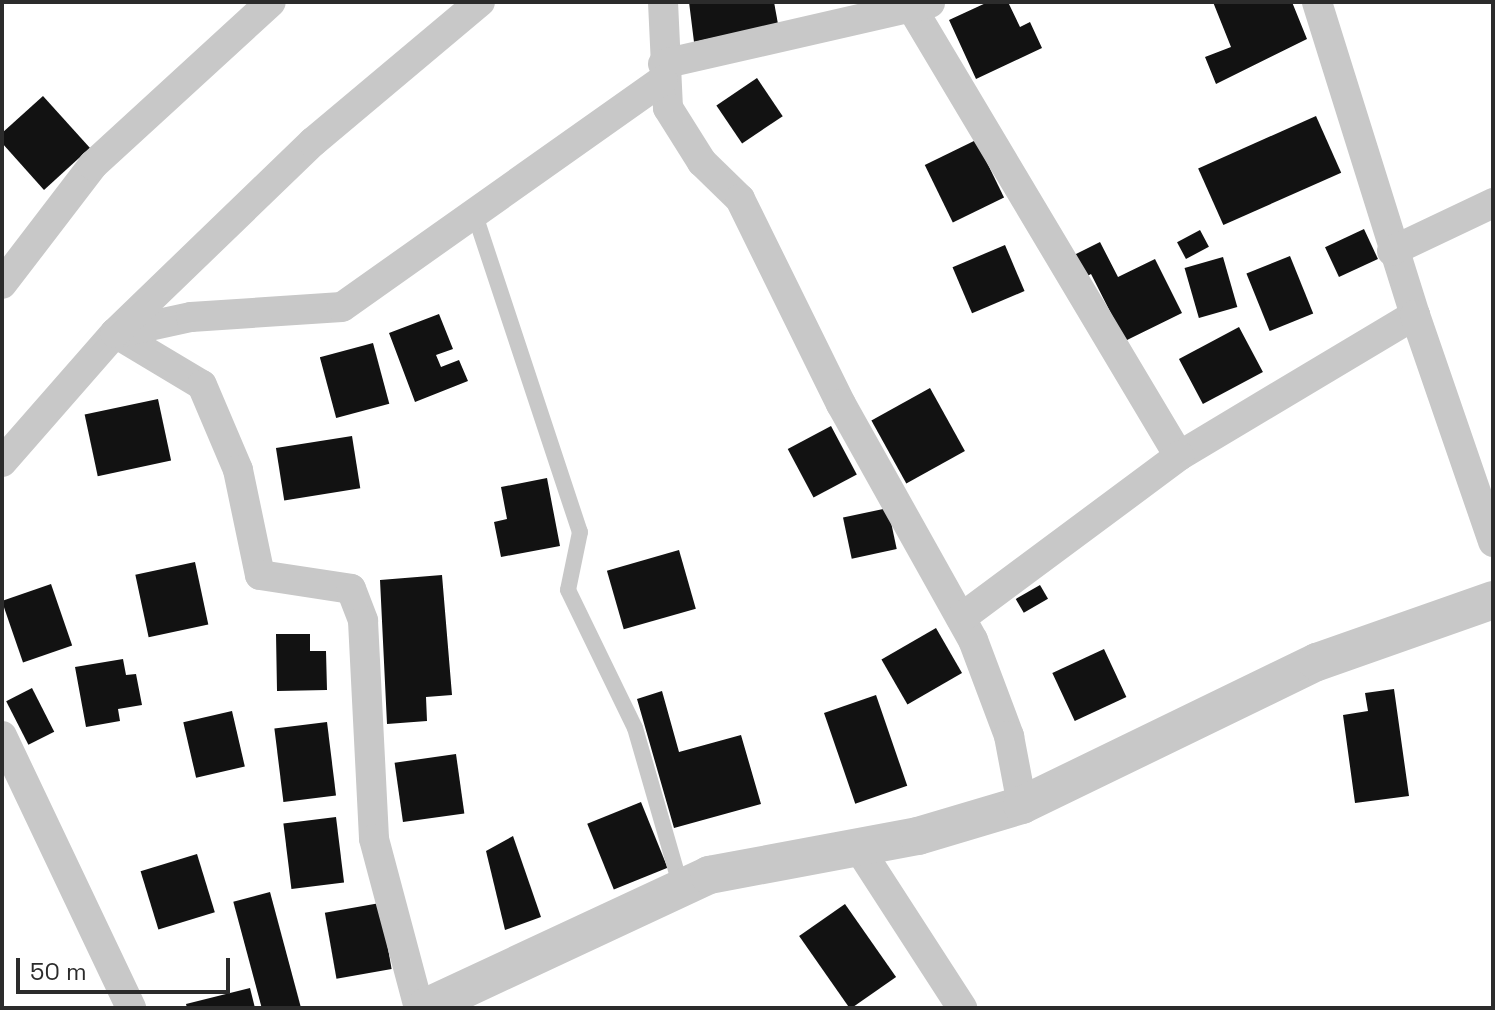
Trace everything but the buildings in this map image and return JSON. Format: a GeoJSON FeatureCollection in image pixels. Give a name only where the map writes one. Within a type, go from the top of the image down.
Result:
{"type":"FeatureCollection","features":[{"type":"Feature","properties":{"kind":"street"},"geometry":{"type":"LineString","coordinates":[[2,284],[93,165],[271,2]]}},
{"type":"Feature","properties":{"kind":"street"},"geometry":{"type":"LineString","coordinates":[[2,462],[115,333],[313,142],[480,2]]}},
{"type":"Feature","properties":{"kind":"street"},"geometry":{"type":"LineString","coordinates":[[663,2],[663,72],[682,135],[740,199],[786,281],[841,404],[961,618],[1009,736],[1022,805]]}},
{"type":"Feature","properties":{"kind":"street"},"geometry":{"type":"LineString","coordinates":[[1317,2],[1392,251],[1493,542]]}},
{"type":"Feature","properties":{"kind":"street"},"geometry":{"type":"LineString","coordinates":[[115,333],[191,317],[342,307],[475,215],[663,72],[922,6],[1179,456]]}},
{"type":"Feature","properties":{"kind":"street"},"geometry":{"type":"LineString","coordinates":[[1392,251],[1493,203]]}},
{"type":"Feature","properties":{"kind":"street"},"geometry":{"type":"LineString","coordinates":[[961,618],[1179,456],[1415,315]]}},
{"type":"Feature","properties":{"kind":"street"},"geometry":{"type":"LineString","coordinates":[[115,333],[202,385],[238,470],[260,575],[351,589],[363,621],[374,839],[421,1008],[681,887],[858,847],[1022,805],[1317,662],[1493,600]]}},
{"type":"Feature","properties":{"kind":"street"},"geometry":{"type":"LineString","coordinates":[[2,736],[131,1008]]}},
{"type":"Feature","properties":{"kind":"street"},"geometry":{"type":"LineString","coordinates":[[858,847],[962,1008]]}},
{"type":"Feature","properties":{"kind":"lane"},"geometry":{"type":"LineString","coordinates":[[475,215],[580,532],[568,590],[635,728],[681,887]]}}]}
